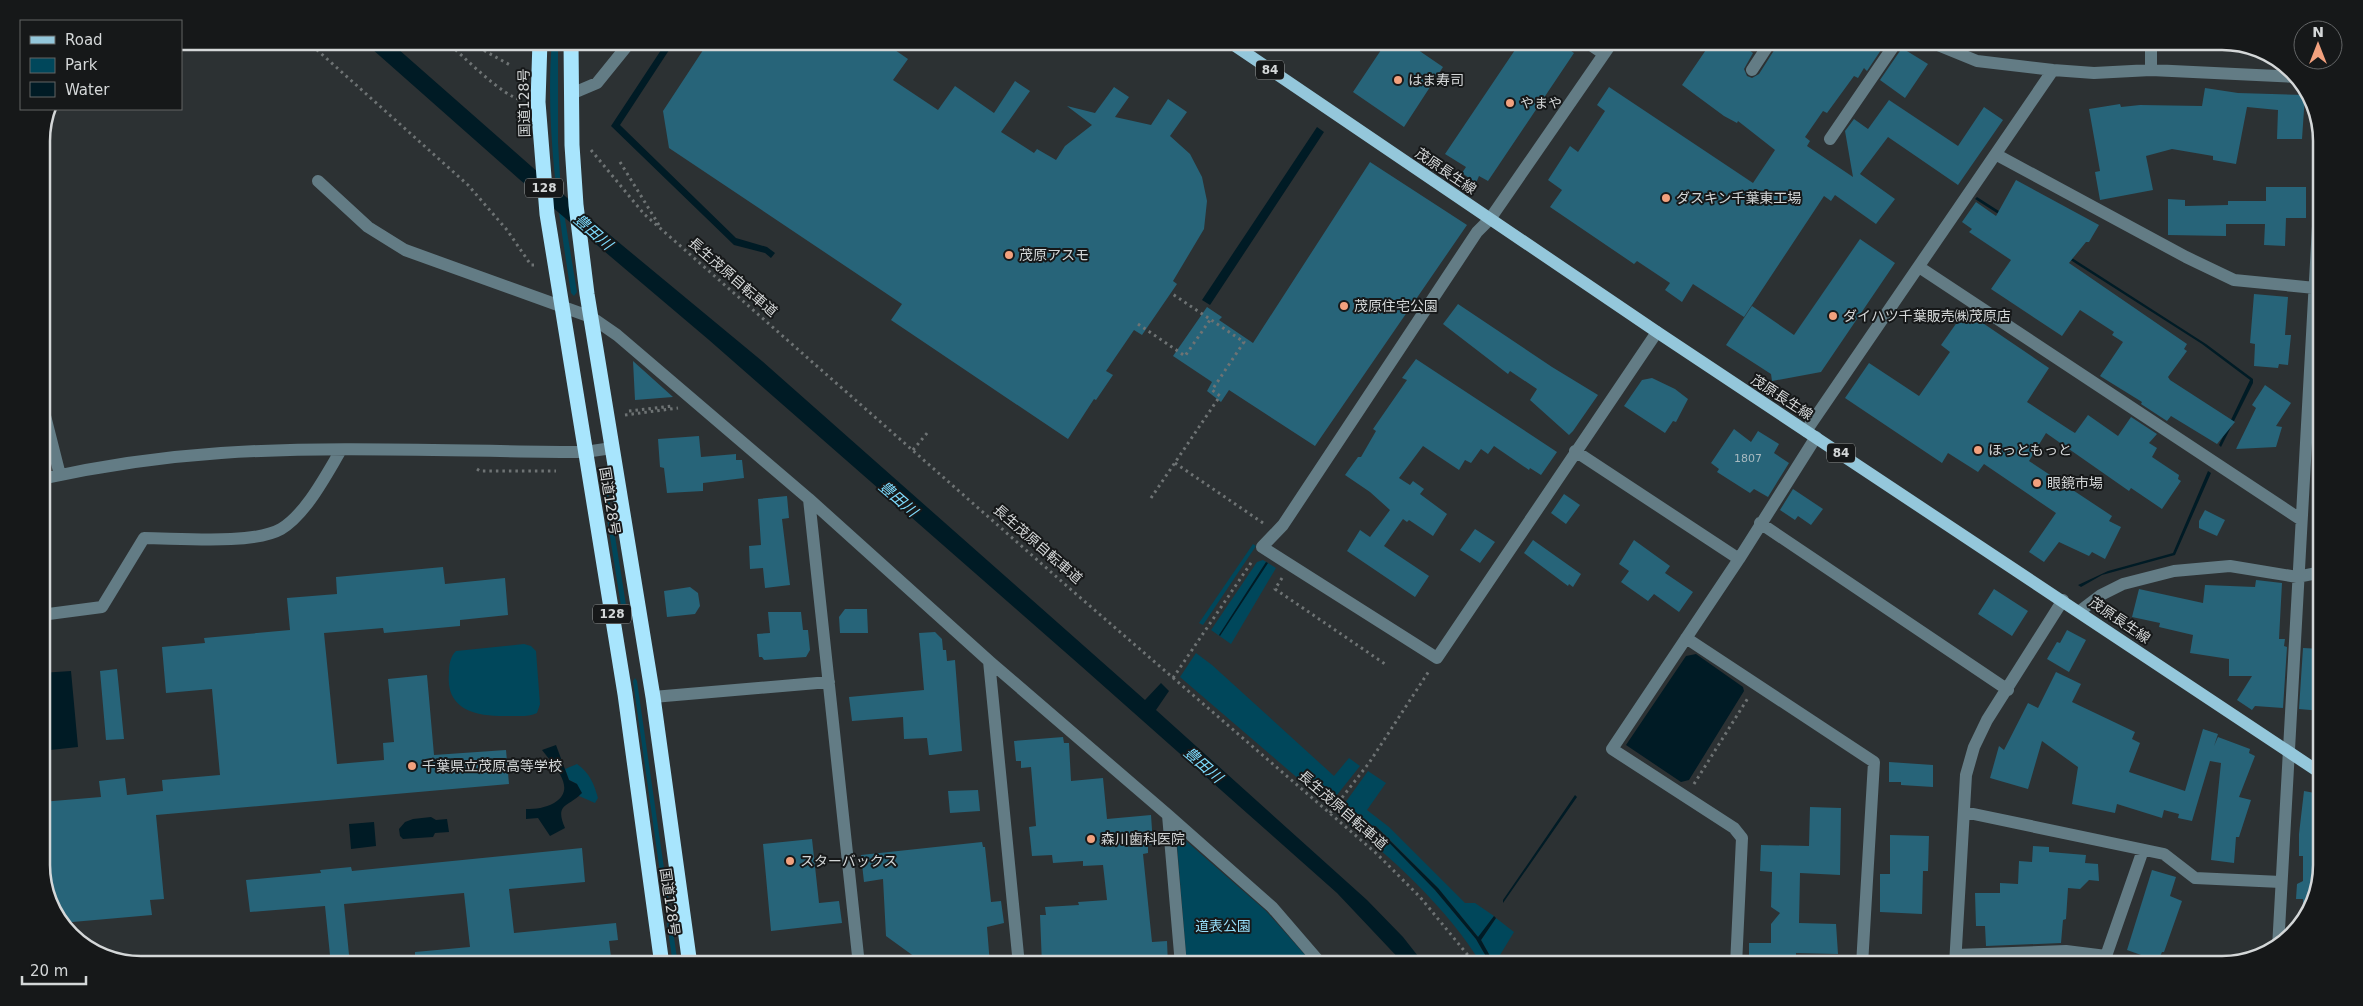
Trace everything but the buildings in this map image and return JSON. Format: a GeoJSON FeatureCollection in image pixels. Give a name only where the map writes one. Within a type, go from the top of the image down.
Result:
{"type":"FeatureCollection","features":[{"type":"Feature","properties":{"kind":"highway","name":"国道128号"},"geometry":{"type":"LineString","coordinates":[[540,50],[538,106],[547,214],[625,694],[661,956]]}},
{"type":"Feature","properties":{"kind":"highway","name":"国道128号"},"geometry":{"type":"LineString","coordinates":[[571,50],[572,145],[576,205],[587,294],[653,697],[689,956]]}},
{"type":"Feature","properties":{"kind":"main road","name":"茂原長生線"},"geometry":{"type":"LineString","coordinates":[[1241,50],[1657,332],[2064,600],[2313,768]]}},
{"type":"Feature","properties":{"kind":"street"},"geometry":{"type":"LineString","coordinates":[[571,94],[597,83],[624,50]]}},
{"type":"Feature","properties":{"kind":"street"},"geometry":{"type":"LineString","coordinates":[[1598,50],[1604,54]]}},
{"type":"Feature","properties":{"kind":"street"},"geometry":{"type":"LineString","coordinates":[[1607,50],[1490,219],[1477,232],[1283,525],[1262,547],[1437,658],[1575,450],[1657,332]]}},
{"type":"Feature","properties":{"kind":"street"},"geometry":{"type":"LineString","coordinates":[[1752,70],[1765,50]]}},
{"type":"Feature","properties":{"kind":"street"},"geometry":{"type":"LineString","coordinates":[[1830,139],[1891,50]]}},
{"type":"Feature","properties":{"kind":"street"},"geometry":{"type":"LineString","coordinates":[[1950,50],[1977,61],[2053,70],[2094,73],[2151,70],[2285,76]]}},
{"type":"Feature","properties":{"kind":"street"},"geometry":{"type":"LineString","coordinates":[[2151,50],[2151,70]]}},
{"type":"Feature","properties":{"kind":"street"},"geometry":{"type":"LineString","coordinates":[[1736,956],[1742,838],[1734,828],[1612,748],[1739,559],[1811,434],[1919,268],[2053,70]]}},
{"type":"Feature","properties":{"kind":"street"},"geometry":{"type":"LineString","coordinates":[[1997,155],[2234,280],[2313,288]]}},
{"type":"Feature","properties":{"kind":"street"},"geometry":{"type":"LineString","coordinates":[[318,182],[368,228],[405,250],[591,317],[617,335],[809,499],[989,662],[1168,815],[1272,908],[1314,956]]}},
{"type":"Feature","properties":{"kind":"street"},"geometry":{"type":"LineString","coordinates":[[1919,268],[2300,519]]}},
{"type":"Feature","properties":{"kind":"street"},"geometry":{"type":"LineString","coordinates":[[2279,937],[2300,519],[2313,319]]}},
{"type":"Feature","properties":{"kind":"street"},"geometry":{"type":"LineString","coordinates":[[50,433],[60,475]]}},
{"type":"Feature","properties":{"kind":"street"},"geometry":{"type":"LineString","coordinates":[[50,477],[150,460],[222,453],[341,450],[585,452],[612,448]]}},
{"type":"Feature","properties":{"kind":"street"},"geometry":{"type":"LineString","coordinates":[[50,614],[102,607],[144,538],[249,538],[281,529],[310,501],[341,450]]}},
{"type":"Feature","properties":{"kind":"street"},"geometry":{"type":"LineString","coordinates":[[1575,450],[1739,559]]}},
{"type":"Feature","properties":{"kind":"street"},"geometry":{"type":"LineString","coordinates":[[809,499],[858,956]]}},
{"type":"Feature","properties":{"kind":"street"},"geometry":{"type":"LineString","coordinates":[[1760,523],[2008,690]]}},
{"type":"Feature","properties":{"kind":"street"},"geometry":{"type":"LineString","coordinates":[[2080,611],[2100,595],[2123,584],[2174,570],[2230,566],[2297,576],[2313,573]]}},
{"type":"Feature","properties":{"kind":"street"},"geometry":{"type":"LineString","coordinates":[[1955,956],[1966,775],[1974,747],[1987,720],[2064,600]]}},
{"type":"Feature","properties":{"kind":"street"},"geometry":{"type":"LineString","coordinates":[[1686,638],[1874,762],[1863,956]]}},
{"type":"Feature","properties":{"kind":"street"},"geometry":{"type":"LineString","coordinates":[[989,662],[1018,956]]}},
{"type":"Feature","properties":{"kind":"street"},"geometry":{"type":"LineString","coordinates":[[653,697],[829,682]]}},
{"type":"Feature","properties":{"kind":"street"},"geometry":{"type":"LineString","coordinates":[[1964,812],[2164,854],[2195,878],[2281,882]]}},
{"type":"Feature","properties":{"kind":"street"},"geometry":{"type":"LineString","coordinates":[[1168,815],[1180,956]]}},
{"type":"Feature","properties":{"kind":"street"},"geometry":{"type":"LineString","coordinates":[[2004,956],[2066,951],[2106,956],[2143,850]]}},
{"type":"Feature","properties":{"kind":"path"},"geometry":{"type":"LineString","coordinates":[[317,50],[468,185],[507,230],[531,265],[538,265]]}},
{"type":"Feature","properties":{"kind":"path"},"geometry":{"type":"LineString","coordinates":[[456,50],[515,99],[538,106]]}},
{"type":"Feature","properties":{"kind":"path"},"geometry":{"type":"LineString","coordinates":[[483,50],[510,65]]}},
{"type":"Feature","properties":{"kind":"path","name":"長生茂原自転車道"},"geometry":{"type":"LineString","coordinates":[[590,149],[644,214],[1173,678],[1378,854],[1420,896],[1469,956]]}},
{"type":"Feature","properties":{"kind":"path"},"geometry":{"type":"LineString","coordinates":[[620,162],[660,227]]}},
{"type":"Feature","properties":{"kind":"path"},"geometry":{"type":"LineString","coordinates":[[1151,498],[1220,396],[1212,390],[1244,342],[1171,293]]}},
{"type":"Feature","properties":{"kind":"path"},"geometry":{"type":"LineString","coordinates":[[1138,324],[1185,356],[1210,320]]}},
{"type":"Feature","properties":{"kind":"path"},"geometry":{"type":"LineString","coordinates":[[624,415],[680,408],[682,405],[629,411]]}},
{"type":"Feature","properties":{"kind":"path"},"geometry":{"type":"LineString","coordinates":[[913,450],[928,432]]}},
{"type":"Feature","properties":{"kind":"path"},"geometry":{"type":"LineString","coordinates":[[470,464],[480,464]]}},
{"type":"Feature","properties":{"kind":"path"},"geometry":{"type":"LineString","coordinates":[[537,466],[562,467]]}},
{"type":"Feature","properties":{"kind":"path"},"geometry":{"type":"LineString","coordinates":[[517,471],[556,471]]}},
{"type":"Feature","properties":{"kind":"path"},"geometry":{"type":"LineString","coordinates":[[1173,678],[1262,547]]}},
{"type":"Feature","properties":{"kind":"path"},"geometry":{"type":"LineString","coordinates":[[1330,813],[1369,763],[1437,658]]}},
{"type":"Feature","properties":{"kind":"path"},"geometry":{"type":"LineString","coordinates":[[1686,797],[1757,685]]}},
{"type":"Feature","properties":{"kind":"green space"},"geometry":{"type":"Polygon","coordinates":[[[551,50],[558,50],[558,142],[561,195],[577,292],[574,296],[571,293],[554,167],[550,73],[551,50]]]}},
{"type":"Feature","properties":{"kind":"green space"},"geometry":{"type":"Polygon","coordinates":[[[605,490],[608,492],[627,611],[625,615],[622,612],[603,493],[605,490]]]}},
{"type":"Feature","properties":{"kind":"green space"},"geometry":{"type":"Polygon","coordinates":[[[1253,544],[1256,546],[1203,625],[1199,623],[1253,544]]]}},
{"type":"Feature","properties":{"kind":"green space"},"geometry":{"type":"Polygon","coordinates":[[[1263,560],[1276,568],[1231,644],[1211,630],[1257,562],[1263,560]]]}},
{"type":"Feature","properties":{"kind":"green space"},"geometry":{"type":"Polygon","coordinates":[[[524,644],[531,646],[536,651],[540,704],[537,713],[524,716],[487,715],[466,710],[458,704],[452,696],[449,686],[450,664],[452,656],[456,651],[524,644]]]}},
{"type":"Feature","properties":{"kind":"green space"},"geometry":{"type":"Polygon","coordinates":[[[1196,653],[1212,665],[1334,776],[1349,758],[1360,766],[1329,805],[1180,677],[1196,653]]]}},
{"type":"Feature","properties":{"kind":"green space"},"geometry":{"type":"Polygon","coordinates":[[[635,678],[637,681],[677,956],[672,956],[633,681],[635,678]]]}},
{"type":"Feature","properties":{"kind":"green space"},"geometry":{"type":"Polygon","coordinates":[[[577,764],[585,771],[593,783],[598,798],[595,803],[579,796],[577,784],[569,780],[565,769],[577,764]]]}},
{"type":"Feature","properties":{"kind":"green space"},"geometry":{"type":"Polygon","coordinates":[[[1368,771],[1386,783],[1367,810],[1389,827],[1465,903],[1475,903],[1494,916],[1479,938],[1438,888],[1376,826],[1373,826],[1435,890],[1476,939],[1486,956],[1476,956],[1435,903],[1397,865],[1337,814],[1368,771]]]}},
{"type":"Feature","properties":{"kind":"green space","name":"道表公園"},"geometry":{"type":"Polygon","coordinates":[[[1186,841],[1266,911],[1306,956],[1186,956],[1177,845],[1186,841]]]}},
{"type":"Feature","properties":{"kind":"green space"},"geometry":{"type":"Polygon","coordinates":[[[1496,918],[1514,932],[1499,956],[1490,956],[1481,940],[1496,918]]]}},
{"type":"Feature","properties":{"kind":"water","name":"豊田川"},"geometry":{"type":"Polygon","coordinates":[[[373,50],[399,50],[599,226],[762,361],[1145,700],[1161,683],[1169,691],[1156,710],[1367,900],[1403,937],[1418,956],[1396,956],[1337,893],[1081,666],[709,340],[519,179],[373,50]]]}},
{"type":"Feature","properties":{"kind":"water"},"geometry":{"type":"Polygon","coordinates":[[[661,50],[669,50],[620,125],[736,238],[767,247],[775,253],[771,258],[765,253],[734,245],[611,126],[661,50]]]}},
{"type":"Feature","properties":{"kind":"water"},"geometry":{"type":"Polygon","coordinates":[[[1317,127],[1324,132],[1210,305],[1202,300],[1317,127]]]}},
{"type":"Feature","properties":{"kind":"water"},"geometry":{"type":"Polygon","coordinates":[[[1977,197],[2206,344],[2253,379],[2253,383],[2221,447],[2219,445],[2250,380],[2202,344],[1975,199],[1977,197]]]}},
{"type":"Feature","properties":{"kind":"water"},"geometry":{"type":"Polygon","coordinates":[[[2208,471],[2211,473],[2175,555],[2102,575],[2081,587],[2078,585],[2108,571],[2173,553],[2208,471]]]}},
{"type":"Feature","properties":{"kind":"water"},"geometry":{"type":"Polygon","coordinates":[[[1266,562],[1268,563],[1220,636],[1219,635],[1266,562]]]}},
{"type":"Feature","properties":{"kind":"water"},"geometry":{"type":"Polygon","coordinates":[[[1696,654],[1743,687],[1744,691],[1689,780],[1681,782],[1626,745],[1686,656],[1696,654]]]}},
{"type":"Feature","properties":{"kind":"water"},"geometry":{"type":"Polygon","coordinates":[[[71,671],[78,747],[50,750],[50,672],[71,671]]]}},
{"type":"Feature","properties":{"kind":"water"},"geometry":{"type":"Polygon","coordinates":[[[556,745],[569,780],[577,784],[582,793],[564,806],[562,810],[562,820],[565,828],[550,836],[538,818],[526,819],[526,809],[551,805],[561,797],[564,791],[562,777],[542,750],[556,745]]]}},
{"type":"Feature","properties":{"kind":"water"},"geometry":{"type":"Polygon","coordinates":[[[1575,795],[1577,797],[1503,903],[1503,900],[1575,795]]]}},
{"type":"Feature","properties":{"kind":"water"},"geometry":{"type":"Polygon","coordinates":[[[431,817],[436,820],[447,819],[449,832],[435,833],[433,837],[403,839],[400,836],[399,829],[405,822],[431,817]]]}},
{"type":"Feature","properties":{"kind":"water"},"geometry":{"type":"Polygon","coordinates":[[[374,822],[376,846],[351,849],[349,824],[374,822]]]}},
{"type":"Feature","properties":{"kind":"water"},"geometry":{"type":"Polygon","coordinates":[[[1373,826],[1438,888],[1478,937],[1494,916],[1496,918],[1481,940],[1490,956],[1486,956],[1476,939],[1435,890],[1373,826]]]}},
{"type":"Feature","properties":{"kind":"place","name":"はま寿司"},"geometry":{"type":"Point","coordinates":[1398,80]}},
{"type":"Feature","properties":{"kind":"place","name":"やまや"},"geometry":{"type":"Point","coordinates":[1510,103]}},
{"type":"Feature","properties":{"kind":"place","name":"ダスキン千葉東工場"},"geometry":{"type":"Point","coordinates":[1666,198]}},
{"type":"Feature","properties":{"kind":"place","name":"茂原アスモ"},"geometry":{"type":"Point","coordinates":[1009,255]}},
{"type":"Feature","properties":{"kind":"place","name":"茂原住宅公園"},"geometry":{"type":"Point","coordinates":[1344,306]}},
{"type":"Feature","properties":{"kind":"place","name":"ダイハツ千葉販売㈱茂原店"},"geometry":{"type":"Point","coordinates":[1833,316]}},
{"type":"Feature","properties":{"kind":"place","name":"ほっともっと"},"geometry":{"type":"Point","coordinates":[1978,450]}},
{"type":"Feature","properties":{"kind":"place","name":"眼鏡市場"},"geometry":{"type":"Point","coordinates":[2037,483]}},
{"type":"Feature","properties":{"kind":"place","name":"千葉県立茂原高等学校"},"geometry":{"type":"Point","coordinates":[412,766]}},
{"type":"Feature","properties":{"kind":"place","name":"森川歯科医院"},"geometry":{"type":"Point","coordinates":[1091,839]}},
{"type":"Feature","properties":{"kind":"place","name":"スターバックス"},"geometry":{"type":"Point","coordinates":[790,861]}}]}
